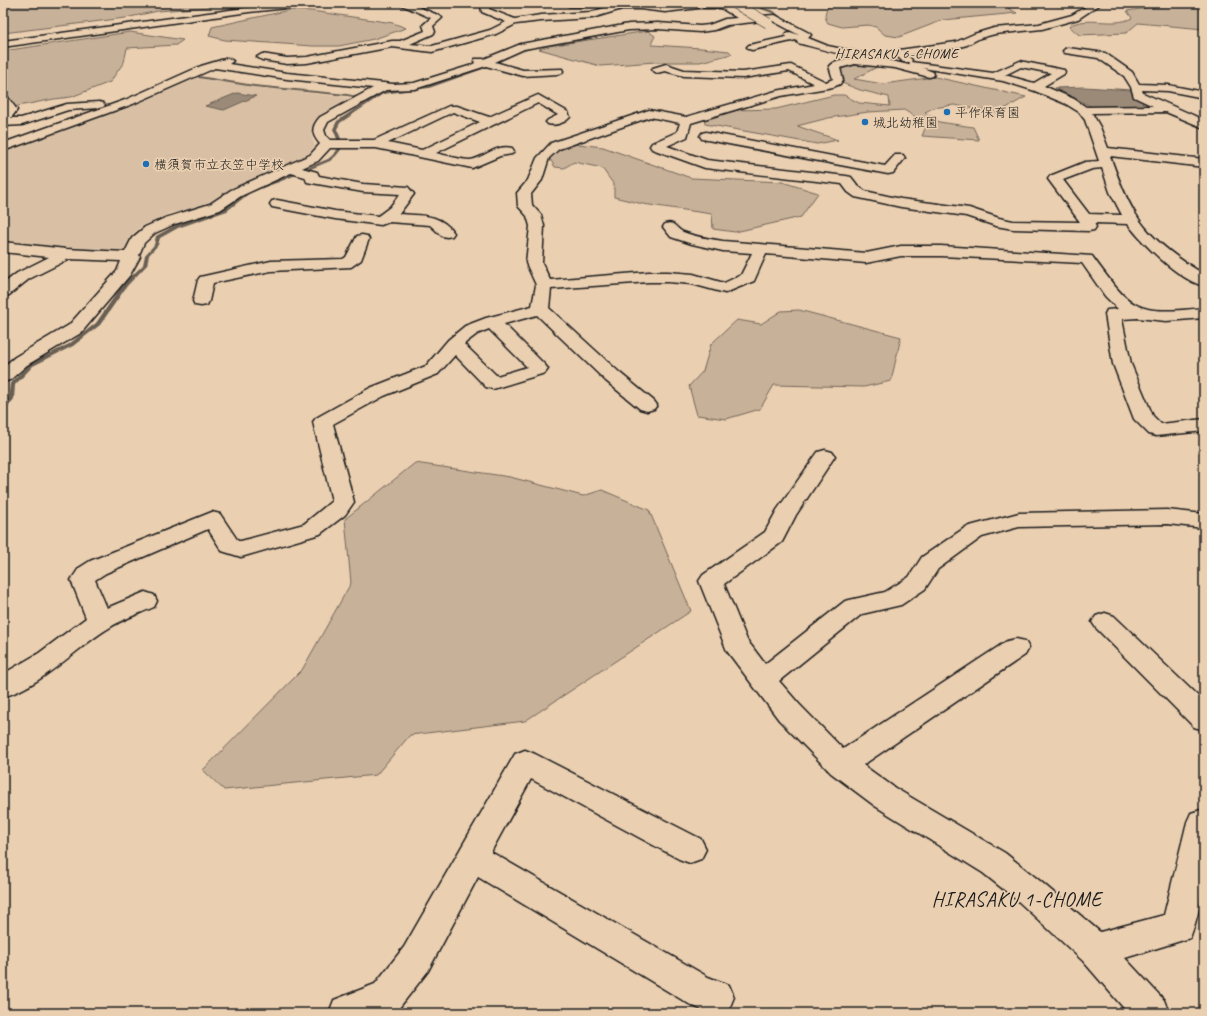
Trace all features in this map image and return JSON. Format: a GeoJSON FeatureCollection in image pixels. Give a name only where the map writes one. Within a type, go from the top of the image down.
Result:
{"type":"FeatureCollection","features":[{"type":"Feature","properties":{"kind":"street"},"geometry":{"type":"LineString","coordinates":[[3,40],[276,3]]}},
{"type":"Feature","properties":{"kind":"street"},"geometry":{"type":"LineString","coordinates":[[3,44],[249,9],[307,3]]}},
{"type":"Feature","properties":{"kind":"street"},"geometry":{"type":"LineString","coordinates":[[401,3],[433,15],[437,18],[428,25],[430,32],[401,44]]}},
{"type":"Feature","properties":{"kind":"street"},"geometry":{"type":"LineString","coordinates":[[487,3],[485,10],[514,22]]}},
{"type":"Feature","properties":{"kind":"street"},"geometry":{"type":"LineString","coordinates":[[569,3],[632,3]]}},
{"type":"Feature","properties":{"kind":"street"},"geometry":{"type":"LineString","coordinates":[[734,3],[798,39],[846,53],[900,63],[995,76],[1036,87],[1064,98],[1083,110],[1090,118],[1104,157],[1132,220],[1167,255],[1204,281]]}},
{"type":"Feature","properties":{"kind":"street"},"geometry":{"type":"LineString","coordinates":[[900,63],[907,59],[901,55],[903,52],[956,45],[964,43],[976,36],[994,31],[1039,27],[1074,17],[1098,3]]}},
{"type":"Feature","properties":{"kind":"street"},"geometry":{"type":"LineString","coordinates":[[252,57],[287,61],[306,60],[392,44],[432,49],[493,32],[514,22],[541,18],[592,15],[621,6],[640,6],[665,9],[713,4],[725,6],[746,20]]}},
{"type":"Feature","properties":{"kind":"street"},"geometry":{"type":"LineString","coordinates":[[214,65],[287,76],[384,86],[415,86],[473,68],[521,47],[629,27],[658,26],[700,29],[711,28],[725,22],[772,17],[806,35],[798,39],[752,47]]}},
{"type":"Feature","properties":{"kind":"street"},"geometry":{"type":"LineString","coordinates":[[432,49],[437,52],[451,54]]}},
{"type":"Feature","properties":{"kind":"street"},"geometry":{"type":"LineString","coordinates":[[1068,50],[1102,55],[1128,74],[1136,87],[1138,94],[1204,124]]}},
{"type":"Feature","properties":{"kind":"street"},"geometry":{"type":"LineString","coordinates":[[471,58],[483,63],[523,74],[558,71]]}},
{"type":"Feature","properties":{"kind":"street"},"geometry":{"type":"LineString","coordinates":[[3,147],[122,104],[214,65],[236,59]]}},
{"type":"Feature","properties":{"kind":"street"},"geometry":{"type":"LineString","coordinates":[[540,309],[544,285],[534,263],[537,226],[534,215],[525,206],[524,193],[536,179],[539,163],[544,154],[555,146],[649,113],[686,121],[780,93],[825,86],[838,80],[834,66],[841,63],[857,61],[900,63],[929,74]]}},
{"type":"Feature","properties":{"kind":"street"},"geometry":{"type":"LineString","coordinates":[[995,76],[1020,64],[1060,72],[1036,87]]}},
{"type":"Feature","properties":{"kind":"street"},"geometry":{"type":"LineString","coordinates":[[657,70],[666,67],[673,71],[691,75],[711,73],[748,75],[772,73],[791,68],[825,86]]}},
{"type":"Feature","properties":{"kind":"street"},"geometry":{"type":"LineString","coordinates":[[384,86],[364,96],[353,105],[326,116],[320,125],[320,138],[327,144],[376,144],[472,164],[496,154],[508,151]]}},
{"type":"Feature","properties":{"kind":"street"},"geometry":{"type":"LineString","coordinates":[[1136,87],[1168,88],[1204,95]]}},
{"type":"Feature","properties":{"kind":"street"},"geometry":{"type":"LineString","coordinates":[[3,90],[6,92],[3,94]]}},
{"type":"Feature","properties":{"kind":"street"},"geometry":{"type":"LineString","coordinates":[[3,98],[11,110],[9,114],[3,118]]}},
{"type":"Feature","properties":{"kind":"street"},"geometry":{"type":"LineString","coordinates":[[423,154],[488,121],[538,98],[564,114],[564,117],[552,122]]}},
{"type":"Feature","properties":{"kind":"street"},"geometry":{"type":"LineString","coordinates":[[3,122],[22,121],[67,107],[122,104]]}},
{"type":"Feature","properties":{"kind":"street"},"geometry":{"type":"LineString","coordinates":[[376,144],[453,108],[488,121]]}},
{"type":"Feature","properties":{"kind":"street"},"geometry":{"type":"LineString","coordinates":[[1083,110],[1170,109]]}},
{"type":"Feature","properties":{"kind":"street"},"geometry":{"type":"LineString","coordinates":[[686,121],[683,134],[656,146],[705,164],[846,180],[860,194],[901,203],[969,212],[996,222],[1089,238]]}},
{"type":"Feature","properties":{"kind":"street"},"geometry":{"type":"LineString","coordinates":[[706,136],[859,166],[888,170],[899,158]]}},
{"type":"Feature","properties":{"kind":"street"},"geometry":{"type":"LineString","coordinates":[[3,376],[21,361],[75,329],[124,272],[132,257],[137,240],[150,230],[170,220],[215,207],[236,193],[298,170],[314,158],[327,144]]}},
{"type":"Feature","properties":{"kind":"street"},"geometry":{"type":"LineString","coordinates":[[767,171],[782,151]]}},
{"type":"Feature","properties":{"kind":"street"},"geometry":{"type":"LineString","coordinates":[[1204,163],[1104,157],[1090,165],[1055,179],[1089,238],[1110,291],[1127,308],[1155,316],[1204,313]]}},
{"type":"Feature","properties":{"kind":"street"},"geometry":{"type":"LineString","coordinates":[[846,180],[859,166]]}},
{"type":"Feature","properties":{"kind":"street"},"geometry":{"type":"LineString","coordinates":[[277,204],[335,216],[381,220],[400,204],[406,196],[406,192],[403,190],[363,188],[312,179],[312,175],[298,170]]}},
{"type":"Feature","properties":{"kind":"street"},"geometry":{"type":"LineString","coordinates":[[386,217],[432,221],[437,223],[447,233]]}},
{"type":"Feature","properties":{"kind":"street"},"geometry":{"type":"LineString","coordinates":[[670,227],[676,234],[697,241],[723,246],[866,258],[901,251],[941,251],[1089,238],[1132,220]]}},
{"type":"Feature","properties":{"kind":"street"},"geometry":{"type":"LineString","coordinates":[[202,301],[206,280],[270,266],[346,264],[353,260],[362,239]]}},
{"type":"Feature","properties":{"kind":"street"},"geometry":{"type":"LineString","coordinates":[[5,248],[66,254],[132,257]]}},
{"type":"Feature","properties":{"kind":"street"},"geometry":{"type":"LineString","coordinates":[[544,285],[662,277],[693,279],[725,288],[748,278],[761,249]]}},
{"type":"Feature","properties":{"kind":"street"},"geometry":{"type":"LineString","coordinates":[[3,292],[23,276],[66,254]]}},
{"type":"Feature","properties":{"kind":"street"},"geometry":{"type":"LineString","coordinates":[[100,622],[83,580],[87,574],[98,567],[212,519],[230,546],[241,549],[312,529],[337,510],[343,502],[323,422],[378,392],[432,370],[454,344],[471,330],[492,322],[540,309]]}},
{"type":"Feature","properties":{"kind":"street"},"geometry":{"type":"LineString","coordinates":[[540,309],[613,377],[647,405]]}},
{"type":"Feature","properties":{"kind":"street"},"geometry":{"type":"LineString","coordinates":[[1137,312],[1113,314],[1122,364],[1144,419],[1156,430],[1204,425]]}},
{"type":"Feature","properties":{"kind":"street"},"geometry":{"type":"LineString","coordinates":[[454,344],[493,383],[539,369],[492,322]]}},
{"type":"Feature","properties":{"kind":"street"},"geometry":{"type":"LineString","coordinates":[[825,456],[785,515],[774,537],[711,581],[736,644],[762,680],[789,712],[841,765],[886,797],[994,863],[1030,891],[1095,950],[1151,1013]]}},
{"type":"Feature","properties":{"kind":"street"},"geometry":{"type":"LineString","coordinates":[[762,680],[854,607],[892,599],[917,583],[930,563],[974,532],[1019,520],[1167,517],[1204,521]]}},
{"type":"Feature","properties":{"kind":"street"},"geometry":{"type":"LineString","coordinates":[[3,687],[48,660],[100,622],[145,601]]}},
{"type":"Feature","properties":{"kind":"street"},"geometry":{"type":"LineString","coordinates":[[1105,622],[1204,719]]}},
{"type":"Feature","properties":{"kind":"street"},"geometry":{"type":"LineString","coordinates":[[841,765],[1016,648]]}},
{"type":"Feature","properties":{"kind":"street"},"geometry":{"type":"LineString","coordinates":[[347,1013],[387,996],[416,959],[525,762],[690,849]]}},
{"type":"Feature","properties":{"kind":"street"},"geometry":{"type":"LineString","coordinates":[[1095,950],[1178,927],[1202,822],[1204,822]]}},
{"type":"Feature","properties":{"kind":"street"},"geometry":{"type":"LineString","coordinates":[[472,857],[701,992],[717,997]]}},
{"type":"Feature","properties":{"kind":"shaded area"},"geometry":{"type":"Polygon","coordinates":[[[3,3],[220,3],[208,7],[158,11],[125,18],[3,33],[3,3]]]}},
{"type":"Feature","properties":{"kind":"shaded area"},"geometry":{"type":"Polygon","coordinates":[[[831,3],[1110,3],[1078,7],[1026,4],[1008,8],[1017,13],[943,20],[899,37],[885,35],[876,27],[868,25],[842,27],[828,23],[825,13],[831,3]]]}},
{"type":"Feature","properties":{"kind":"shaded area"},"geometry":{"type":"Polygon","coordinates":[[[1179,3],[1204,3],[1204,29],[1138,23],[1126,33],[1079,35],[1069,26],[1076,23],[1092,21],[1125,21],[1132,18],[1127,11],[1179,3]]]}},
{"type":"Feature","properties":{"kind":"shaded area"},"geometry":{"type":"Polygon","coordinates":[[[290,10],[312,11],[393,23],[406,28],[374,39],[339,46],[313,46],[225,40],[209,36],[212,27],[290,10]]]}},
{"type":"Feature","properties":{"kind":"shaded area"},"geometry":{"type":"Polygon","coordinates":[[[648,31],[655,36],[652,45],[729,51],[732,54],[700,62],[655,62],[600,66],[539,49],[548,46],[648,31]]]}},
{"type":"Feature","properties":{"kind":"shaded area"},"geometry":{"type":"Polygon","coordinates":[[[130,32],[183,40],[176,45],[127,48],[124,62],[110,82],[71,97],[3,109],[3,51],[130,32]]]}},
{"type":"Feature","properties":{"kind":"shaded area"},"geometry":{"type":"Polygon","coordinates":[[[857,65],[877,67],[854,79],[883,84],[935,77],[1026,97],[997,113],[954,105],[933,108],[925,112],[939,122],[973,127],[979,140],[922,136],[927,124],[904,110],[868,112],[828,118],[797,126],[838,140],[817,144],[705,124],[704,119],[737,110],[776,109],[834,95],[844,95],[859,103],[890,106],[889,97],[860,90],[842,83],[839,76],[843,68],[857,65]]]}},
{"type":"Feature","properties":{"kind":"shaded area","name":"横須賀市立衣笠中学校"},"geometry":{"type":"Polygon","coordinates":[[[187,77],[351,98],[343,105],[320,115],[311,135],[315,146],[306,156],[270,173],[231,188],[212,204],[190,211],[169,213],[166,217],[142,226],[129,238],[126,248],[114,252],[78,250],[3,241],[3,151],[135,104],[187,77]]]}},
{"type":"Feature","properties":{"kind":"shaded area"},"geometry":{"type":"Polygon","coordinates":[[[1084,87],[1132,90],[1157,107],[1094,108],[1055,88],[1084,87]]]}},
{"type":"Feature","properties":{"kind":"shaded area"},"geometry":{"type":"Polygon","coordinates":[[[237,93],[256,96],[224,110],[205,106],[237,93]]]}},
{"type":"Feature","properties":{"kind":"shaded area"},"geometry":{"type":"Polygon","coordinates":[[[578,144],[603,147],[691,178],[782,182],[818,193],[801,217],[735,232],[713,229],[712,214],[643,204],[614,197],[614,185],[602,168],[574,162],[564,168],[555,167],[548,156],[564,147],[578,144]]]}},
{"type":"Feature","properties":{"kind":"shaded area"},"geometry":{"type":"Polygon","coordinates":[[[799,310],[901,337],[891,381],[864,387],[774,385],[760,409],[726,419],[697,415],[689,386],[703,371],[711,344],[737,320],[761,324],[781,311],[799,310]]]}},
{"type":"Feature","properties":{"kind":"shaded area"},"geometry":{"type":"Polygon","coordinates":[[[415,463],[510,477],[583,496],[602,490],[649,510],[691,611],[525,721],[410,735],[376,775],[224,790],[203,770],[302,670],[351,583],[345,519],[415,463]]]}},
{"type":"Feature","properties":{"kind":"waterway"},"geometry":{"type":"LineString","coordinates":[[762,3],[757,6],[773,12],[780,17],[772,19]]}},
{"type":"Feature","properties":{"kind":"waterway"},"geometry":{"type":"LineString","coordinates":[[693,31],[718,30],[742,22]]}},
{"type":"Feature","properties":{"kind":"waterway"},"geometry":{"type":"LineString","coordinates":[[548,44],[585,39],[625,30]]}},
{"type":"Feature","properties":{"kind":"waterway"},"geometry":{"type":"LineString","coordinates":[[3,410],[11,399],[12,385],[31,365],[71,345],[98,324],[125,285],[145,265],[147,255],[156,245],[158,237],[176,227],[225,210],[249,191],[329,160],[342,146],[335,129],[338,122],[382,93],[428,87],[482,68],[523,50],[536,46]]}},
{"type":"Feature","properties":{"kind":"waterway"},"geometry":{"type":"LineString","coordinates":[[199,77],[254,86],[365,98]]}},
{"type":"Feature","properties":{"kind":"place","name":"平作保育園"},"geometry":{"type":"Point","coordinates":[947,112]}},
{"type":"Feature","properties":{"kind":"place","name":"城北幼稚園"},"geometry":{"type":"Point","coordinates":[865,122]}},
{"type":"Feature","properties":{"kind":"place","name":"横須賀市立衣笠中学校"},"geometry":{"type":"Point","coordinates":[146,164]}},
{"type":"Feature","properties":{"kind":"district","name":"HIRASAKU 6-CHOME"},"geometry":{"type":"Point","coordinates":[897,53]}},
{"type":"Feature","properties":{"kind":"district","name":"HIRASAKU 1-CHOME"},"geometry":{"type":"Point","coordinates":[1017,899]}}]}
